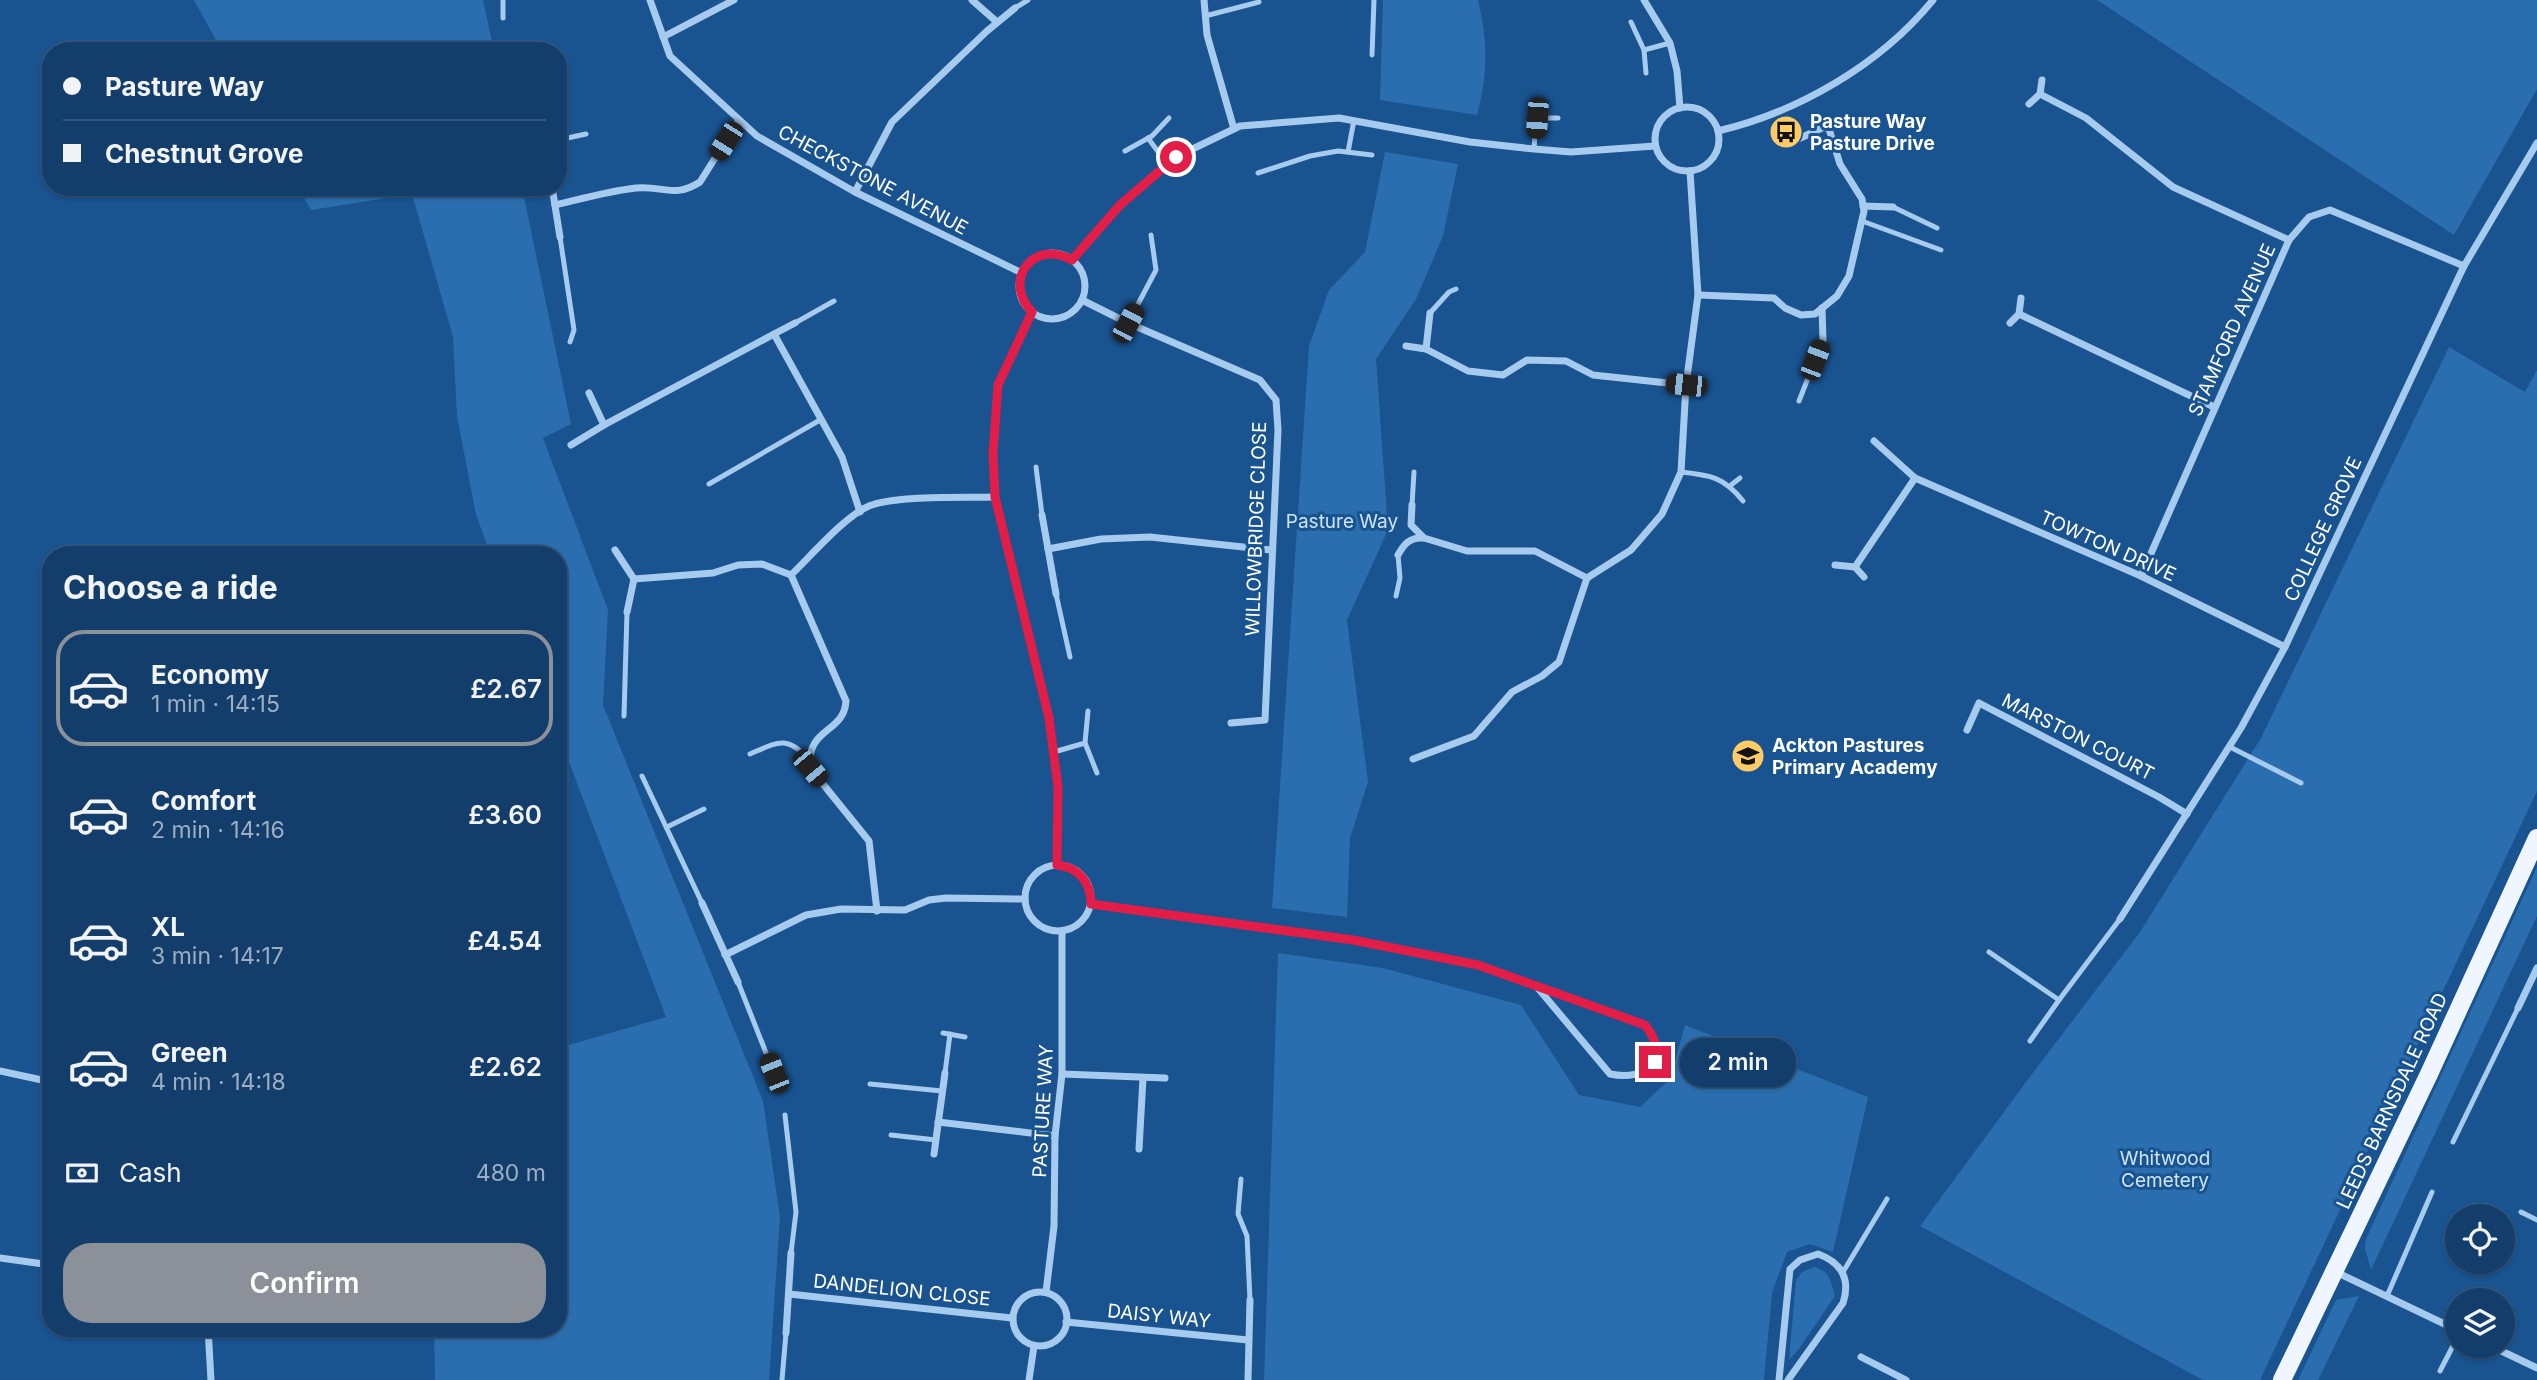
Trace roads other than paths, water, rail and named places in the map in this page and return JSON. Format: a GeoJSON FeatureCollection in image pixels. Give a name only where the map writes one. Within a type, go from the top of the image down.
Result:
{"type":"FeatureCollection","features":[{"type":"Feature","properties":{"kind":"main road","name":"LEEDS BARNSDALE ROAD"},"geometry":{"type":"LineString","coordinates":[[2282,1380],[2423,1086],[2537,838]]}},
{"type":"Feature","properties":{"kind":"street","name":"CHECKSTONE AVENUE"},"geometry":{"type":"LineString","coordinates":[[650,0],[670,56],[757,136],[855,192],[1022,273]]}},
{"type":"Feature","properties":{"kind":"street"},"geometry":{"type":"LineString","coordinates":[[663,37],[734,0]]}},
{"type":"Feature","properties":{"kind":"street"},"geometry":{"type":"LineString","coordinates":[[972,0],[997,22]]}},
{"type":"Feature","properties":{"kind":"street"},"geometry":{"type":"LineString","coordinates":[[1204,0],[1211,52],[1234,129]]}},
{"type":"Feature","properties":{"kind":"street"},"geometry":{"type":"LineString","coordinates":[[1644,0],[1670,43],[1680,108]]}},
{"type":"Feature","properties":{"kind":"street"},"geometry":{"type":"LineString","coordinates":[[1718,131],[1753,123],[1809,97],[1864,64],[1916,21],[1933,0]]}},
{"type":"Feature","properties":{"kind":"street"},"geometry":{"type":"LineString","coordinates":[[855,192],[892,122],[1015,8]]}},
{"type":"Feature","properties":{"kind":"street"},"geometry":{"type":"LineString","coordinates":[[2029,104],[2040,94],[2042,80]]}},
{"type":"Feature","properties":{"kind":"street"},"geometry":{"type":"LineString","coordinates":[[2040,94],[2086,118],[2173,187],[2289,240]]}},
{"type":"Feature","properties":{"kind":"street"},"geometry":{"type":"LineString","coordinates":[[1680,108],[1694,108],[1704,113],[1718,131],[1718,148],[1712,159],[1702,168],[1690,171],[1668,166],[1660,158],[1655,146],[1658,124],[1669,113],[1680,108]]}},
{"type":"Feature","properties":{"kind":"street"},"geometry":{"type":"LineString","coordinates":[[1072,260],[1120,205],[1167,164],[1176,157],[1240,127],[1339,118],[1470,142],[1534,149],[1571,152],[1655,146]]}},
{"type":"Feature","properties":{"kind":"street"},"geometry":{"type":"LineString","coordinates":[[555,205],[639,187],[673,192],[691,188],[700,182],[739,120]]}},
{"type":"Feature","properties":{"kind":"street"},"geometry":{"type":"LineString","coordinates":[[1698,295],[1774,298],[1785,308],[1801,315],[1815,314],[1837,296],[1849,276],[1862,221],[1862,199],[1840,164],[1829,129],[1824,127],[1792,142]]}},
{"type":"Feature","properties":{"kind":"street","name":"COLLEGE GROVE"},"geometry":{"type":"LineString","coordinates":[[2120,919],[2230,747],[2285,647],[2464,265],[2537,143]]}},
{"type":"Feature","properties":{"kind":"street"},"geometry":{"type":"LineString","coordinates":[[1413,759],[1474,736],[1512,692],[1542,676],[1559,662],[1587,578],[1631,551],[1662,514],[1681,472],[1686,385],[1698,295],[1690,171]]}},
{"type":"Feature","properties":{"kind":"street"},"geometry":{"type":"LineString","coordinates":[[554,196],[560,237]]}},
{"type":"Feature","properties":{"kind":"street"},"geometry":{"type":"LineString","coordinates":[[1863,206],[1893,207]]}},
{"type":"Feature","properties":{"kind":"street","name":"STAMFORD AVENUE"},"geometry":{"type":"LineString","coordinates":[[2141,576],[2289,240],[2309,217],[2330,210],[2464,265]]}},
{"type":"Feature","properties":{"kind":"street"},"geometry":{"type":"LineString","coordinates":[[1043,254],[1063,255],[1072,260],[1082,274],[1085,282],[1082,300],[1069,314],[1060,318],[1050,319],[1032,312],[1020,295],[1022,273],[1034,258],[1043,254]]}},
{"type":"Feature","properties":{"kind":"street"},"geometry":{"type":"LineString","coordinates":[[2010,323],[2019,314],[2021,298]]}},
{"type":"Feature","properties":{"kind":"street","name":"WILLOWBRIDGE CLOSE"},"geometry":{"type":"LineString","coordinates":[[1082,300],[1128,323],[1260,380],[1276,400],[1278,430],[1265,720],[1231,723]]}},
{"type":"Feature","properties":{"kind":"street"},"geometry":{"type":"LineString","coordinates":[[1822,308],[1823,340]]}},
{"type":"Feature","properties":{"kind":"street"},"geometry":{"type":"LineString","coordinates":[[1032,312],[998,385],[993,453],[995,497],[1049,718],[1058,787],[1057,865]]}},
{"type":"Feature","properties":{"kind":"street"},"geometry":{"type":"LineString","coordinates":[[1426,349],[1430,313]]}},
{"type":"Feature","properties":{"kind":"street"},"geometry":{"type":"LineString","coordinates":[[2019,314],[2214,407]]}},
{"type":"Feature","properties":{"kind":"street"},"geometry":{"type":"LineString","coordinates":[[571,445],[795,323]]}},
{"type":"Feature","properties":{"kind":"street"},"geometry":{"type":"LineString","coordinates":[[774,334],[842,457],[860,512]]}},
{"type":"Feature","properties":{"kind":"street"},"geometry":{"type":"LineString","coordinates":[[1406,346],[1426,349],[1468,371],[1503,375],[1527,360],[1566,361],[1592,375],[1686,385]]}},
{"type":"Feature","properties":{"kind":"street"},"geometry":{"type":"LineString","coordinates":[[589,393],[604,425]]}},
{"type":"Feature","properties":{"kind":"street","name":"TOWTON DRIVE"},"geometry":{"type":"LineString","coordinates":[[1874,441],[1915,478],[2141,576],[2285,647]]}},
{"type":"Feature","properties":{"kind":"street"},"geometry":{"type":"LineString","coordinates":[[1855,567],[1915,478]]}},
{"type":"Feature","properties":{"kind":"street"},"geometry":{"type":"LineString","coordinates":[[791,575],[823,543],[869,506],[897,500],[995,497]]}},
{"type":"Feature","properties":{"kind":"street"},"geometry":{"type":"LineString","coordinates":[[1412,505],[1411,525],[1424,538]]}},
{"type":"Feature","properties":{"kind":"street"},"geometry":{"type":"LineString","coordinates":[[1042,515],[1056,594]]}},
{"type":"Feature","properties":{"kind":"street"},"geometry":{"type":"LineString","coordinates":[[1048,549],[1101,539],[1150,537],[1271,550]]}},
{"type":"Feature","properties":{"kind":"street"},"geometry":{"type":"LineString","coordinates":[[1398,555],[1403,545],[1411,539],[1424,538],[1466,551],[1535,551],[1587,578]]}},
{"type":"Feature","properties":{"kind":"street"},"geometry":{"type":"LineString","coordinates":[[615,550],[634,579],[627,612]]}},
{"type":"Feature","properties":{"kind":"street"},"geometry":{"type":"LineString","coordinates":[[634,579],[713,573],[738,565],[762,564],[791,575],[846,701],[845,711],[838,721],[815,740],[809,759],[810,768],[869,841],[877,911]]}},
{"type":"Feature","properties":{"kind":"street"},"geometry":{"type":"LineString","coordinates":[[1835,565],[1855,567],[1864,577]]}},
{"type":"Feature","properties":{"kind":"street","name":"MARSTON COURT"},"geometry":{"type":"LineString","coordinates":[[1967,730],[1979,703],[2187,814]]}},
{"type":"Feature","properties":{"kind":"street"},"geometry":{"type":"LineString","coordinates":[[1057,865],[1066,866],[1081,875],[1088,885],[1091,904],[1081,923],[1062,931],[1042,928],[1027,911],[1025,900],[1030,881],[1038,872],[1057,865]]}},
{"type":"Feature","properties":{"kind":"street"},"geometry":{"type":"LineString","coordinates":[[725,955],[806,915],[841,908],[905,910],[929,900],[946,898],[1025,900]]}},
{"type":"Feature","properties":{"kind":"street"},"geometry":{"type":"LineString","coordinates":[[702,903],[738,982]]}},
{"type":"Feature","properties":{"kind":"street"},"geometry":{"type":"LineString","coordinates":[[1091,904],[1353,940],[1478,965],[1645,1025],[1656,1045],[1655,1062],[1635,1075],[1622,1077],[1610,1074],[1536,987]]}},
{"type":"Feature","properties":{"kind":"street","name":"PASTURE WAY"},"geometry":{"type":"LineString","coordinates":[[1046,1292],[1054,1226],[1055,1136],[1062,1074],[1062,931]]}},
{"type":"Feature","properties":{"kind":"street"},"geometry":{"type":"LineString","coordinates":[[2518,1008],[2534,982],[2537,968]]}},
{"type":"Feature","properties":{"kind":"street"},"geometry":{"type":"LineString","coordinates":[[0,1072],[42,1080]]}},
{"type":"Feature","properties":{"kind":"street"},"geometry":{"type":"LineString","coordinates":[[934,1154],[945,1073]]}},
{"type":"Feature","properties":{"kind":"street"},"geometry":{"type":"LineString","coordinates":[[1062,1074],[1165,1079]]}},
{"type":"Feature","properties":{"kind":"street"},"geometry":{"type":"LineString","coordinates":[[1139,1149],[1143,1078]]}},
{"type":"Feature","properties":{"kind":"street"},"geometry":{"type":"LineString","coordinates":[[938,1122],[1055,1136]]}},
{"type":"Feature","properties":{"kind":"street","name":"DANDELION CLOSE"},"geometry":{"type":"LineString","coordinates":[[786,1333],[792,1253]]}},
{"type":"Feature","properties":{"kind":"street"},"geometry":{"type":"LineString","coordinates":[[1779,1380],[1790,1269],[1800,1260],[1818,1254],[1836,1262],[1843,1272],[1847,1290],[1843,1303],[1788,1380]]}},
{"type":"Feature","properties":{"kind":"street"},"geometry":{"type":"LineString","coordinates":[[0,1258],[42,1264]]}},
{"type":"Feature","properties":{"kind":"street"},"geometry":{"type":"LineString","coordinates":[[2334,1271],[2445,1323]]}},
{"type":"Feature","properties":{"kind":"street"},"geometry":{"type":"LineString","coordinates":[[1034,1292],[1046,1292],[1055,1296],[1064,1307],[1065,1330],[1052,1343],[1034,1346],[1022,1340],[1016,1333],[1012,1318],[1018,1302],[1025,1296],[1034,1292]]}},
{"type":"Feature","properties":{"kind":"street","name":"DANDELION CLOSE"},"geometry":{"type":"LineString","coordinates":[[789,1294],[1012,1318]]}},
{"type":"Feature","properties":{"kind":"street"},"geometry":{"type":"LineString","coordinates":[[1248,1379],[1250,1300]]}},
{"type":"Feature","properties":{"kind":"street","name":"DAISY WAY"},"geometry":{"type":"LineString","coordinates":[[1066,1322],[1248,1340]]}},
{"type":"Feature","properties":{"kind":"street"},"geometry":{"type":"LineString","coordinates":[[209,1337],[211,1380]]}},
{"type":"Feature","properties":{"kind":"street"},"geometry":{"type":"LineString","coordinates":[[1029,1380],[1034,1346]]}},
{"type":"Feature","properties":{"kind":"street"},"geometry":{"type":"LineString","coordinates":[[1861,1357],[1906,1380]]}},
{"type":"Feature","properties":{"kind":"street"},"geometry":{"type":"LineString","coordinates":[[2515,1357],[2537,1368]]}},
{"type":"Feature","properties":{"kind":"lane"},"geometry":{"type":"LineString","coordinates":[[503,0],[503,18]]}},
{"type":"Feature","properties":{"kind":"lane"},"geometry":{"type":"LineString","coordinates":[[1015,8],[1028,0]]}},
{"type":"Feature","properties":{"kind":"lane"},"geometry":{"type":"LineString","coordinates":[[1372,55],[1374,0]]}},
{"type":"Feature","properties":{"kind":"lane"},"geometry":{"type":"LineString","coordinates":[[1205,16],[1259,2]]}},
{"type":"Feature","properties":{"kind":"lane"},"geometry":{"type":"LineString","coordinates":[[1631,22],[1644,50],[1646,73]]}},
{"type":"Feature","properties":{"kind":"lane"},"geometry":{"type":"LineString","coordinates":[[1644,50],[1670,43]]}},
{"type":"Feature","properties":{"kind":"lane"},"geometry":{"type":"LineString","coordinates":[[1534,149],[1537,105]]}},
{"type":"Feature","properties":{"kind":"lane"},"geometry":{"type":"LineString","coordinates":[[1125,151],[1148,138],[1169,118]]}},
{"type":"Feature","properties":{"kind":"lane"},"geometry":{"type":"LineString","coordinates":[[1537,118],[1558,118]]}},
{"type":"Feature","properties":{"kind":"lane"},"geometry":{"type":"LineString","coordinates":[[1348,152],[1354,120]]}},
{"type":"Feature","properties":{"kind":"lane"},"geometry":{"type":"LineString","coordinates":[[567,137],[586,134]]}},
{"type":"Feature","properties":{"kind":"lane"},"geometry":{"type":"LineString","coordinates":[[1148,138],[1167,164]]}},
{"type":"Feature","properties":{"kind":"lane"},"geometry":{"type":"LineString","coordinates":[[1258,173],[1310,156],[1338,151],[1372,155]]}},
{"type":"Feature","properties":{"kind":"lane"},"geometry":{"type":"LineString","coordinates":[[1893,207],[1937,228]]}},
{"type":"Feature","properties":{"kind":"lane"},"geometry":{"type":"LineString","coordinates":[[1862,221],[1941,250]]}},
{"type":"Feature","properties":{"kind":"lane"},"geometry":{"type":"LineString","coordinates":[[1128,323],[1156,270],[1150,235]]}},
{"type":"Feature","properties":{"kind":"lane"},"geometry":{"type":"LineString","coordinates":[[560,237],[574,330],[570,342]]}},
{"type":"Feature","properties":{"kind":"lane"},"geometry":{"type":"LineString","coordinates":[[1430,313],[1449,292],[1456,289]]}},
{"type":"Feature","properties":{"kind":"lane"},"geometry":{"type":"LineString","coordinates":[[795,323],[834,301]]}},
{"type":"Feature","properties":{"kind":"lane"},"geometry":{"type":"LineString","coordinates":[[1799,401],[1823,340]]}},
{"type":"Feature","properties":{"kind":"lane"},"geometry":{"type":"LineString","coordinates":[[709,484],[820,420]]}},
{"type":"Feature","properties":{"kind":"lane"},"geometry":{"type":"LineString","coordinates":[[1036,467],[1042,515]]}},
{"type":"Feature","properties":{"kind":"lane"},"geometry":{"type":"LineString","coordinates":[[1412,505],[1415,472]]}},
{"type":"Feature","properties":{"kind":"lane"},"geometry":{"type":"LineString","coordinates":[[1681,472],[1713,477],[1731,485],[1743,501]]}},
{"type":"Feature","properties":{"kind":"lane"},"geometry":{"type":"LineString","coordinates":[[1731,485],[1740,478]]}},
{"type":"Feature","properties":{"kind":"lane"},"geometry":{"type":"LineString","coordinates":[[1396,596],[1400,578],[1398,555]]}},
{"type":"Feature","properties":{"kind":"lane"},"geometry":{"type":"LineString","coordinates":[[1056,594],[1070,657]]}},
{"type":"Feature","properties":{"kind":"lane"},"geometry":{"type":"LineString","coordinates":[[624,716],[627,612]]}},
{"type":"Feature","properties":{"kind":"lane"},"geometry":{"type":"LineString","coordinates":[[1088,711],[1085,743],[1097,773]]}},
{"type":"Feature","properties":{"kind":"lane"},"geometry":{"type":"LineString","coordinates":[[751,754],[777,743],[788,743],[797,747],[809,759]]}},
{"type":"Feature","properties":{"kind":"lane"},"geometry":{"type":"LineString","coordinates":[[1054,752],[1085,743]]}},
{"type":"Feature","properties":{"kind":"lane"},"geometry":{"type":"LineString","coordinates":[[2230,747],[2301,783]]}},
{"type":"Feature","properties":{"kind":"lane"},"geometry":{"type":"LineString","coordinates":[[642,776],[702,903]]}},
{"type":"Feature","properties":{"kind":"lane"},"geometry":{"type":"LineString","coordinates":[[667,827],[704,809]]}},
{"type":"Feature","properties":{"kind":"lane"},"geometry":{"type":"LineString","coordinates":[[2029,1041],[2120,919]]}},
{"type":"Feature","properties":{"kind":"lane"},"geometry":{"type":"LineString","coordinates":[[1989,952],[2059,1000]]}},
{"type":"Feature","properties":{"kind":"lane"},"geometry":{"type":"LineString","coordinates":[[738,982],[774,1073]]}},
{"type":"Feature","properties":{"kind":"lane"},"geometry":{"type":"LineString","coordinates":[[2453,1142],[2518,1008]]}},
{"type":"Feature","properties":{"kind":"lane"},"geometry":{"type":"LineString","coordinates":[[943,1033],[965,1037]]}},
{"type":"Feature","properties":{"kind":"lane"},"geometry":{"type":"LineString","coordinates":[[945,1073],[950,1034]]}},
{"type":"Feature","properties":{"kind":"lane"},"geometry":{"type":"LineString","coordinates":[[870,1084],[942,1091]]}},
{"type":"Feature","properties":{"kind":"lane"},"geometry":{"type":"LineString","coordinates":[[785,1115],[796,1212],[792,1253]]}},
{"type":"Feature","properties":{"kind":"lane"},"geometry":{"type":"LineString","coordinates":[[891,1135],[936,1140]]}},
{"type":"Feature","properties":{"kind":"lane"},"geometry":{"type":"LineString","coordinates":[[1241,1179],[1238,1214],[1247,1236],[1250,1300]]}},
{"type":"Feature","properties":{"kind":"lane"},"geometry":{"type":"LineString","coordinates":[[2387,1296],[2432,1192]]}},
{"type":"Feature","properties":{"kind":"lane"},"geometry":{"type":"LineString","coordinates":[[1843,1272],[1887,1199]]}},
{"type":"Feature","properties":{"kind":"lane"},"geometry":{"type":"LineString","coordinates":[[2521,1212],[2537,1220]]}},
{"type":"Feature","properties":{"kind":"lane"},"geometry":{"type":"LineString","coordinates":[[782,1380],[786,1333]]}},
{"type":"Feature","properties":{"kind":"lane"},"geometry":{"type":"LineString","coordinates":[[2440,1371],[2447,1358]]}},
{"type":"Feature","properties":{"kind":"place","name":"Pasture Way Pasture Drive"},"geometry":{"type":"Point","coordinates":[1786,132]}},
{"type":"Feature","properties":{"kind":"place","name":"Ackton Pastures Primary Academy"},"geometry":{"type":"Point","coordinates":[1748,756]}},
{"type":"Feature","properties":{"kind":"park label","name":"Pasture Way"},"geometry":{"type":"Point","coordinates":[1342,521]}},
{"type":"Feature","properties":{"kind":"park label","name":"Whitwood Cemetery"},"geometry":{"type":"Point","coordinates":[2165,1169]}}]}
